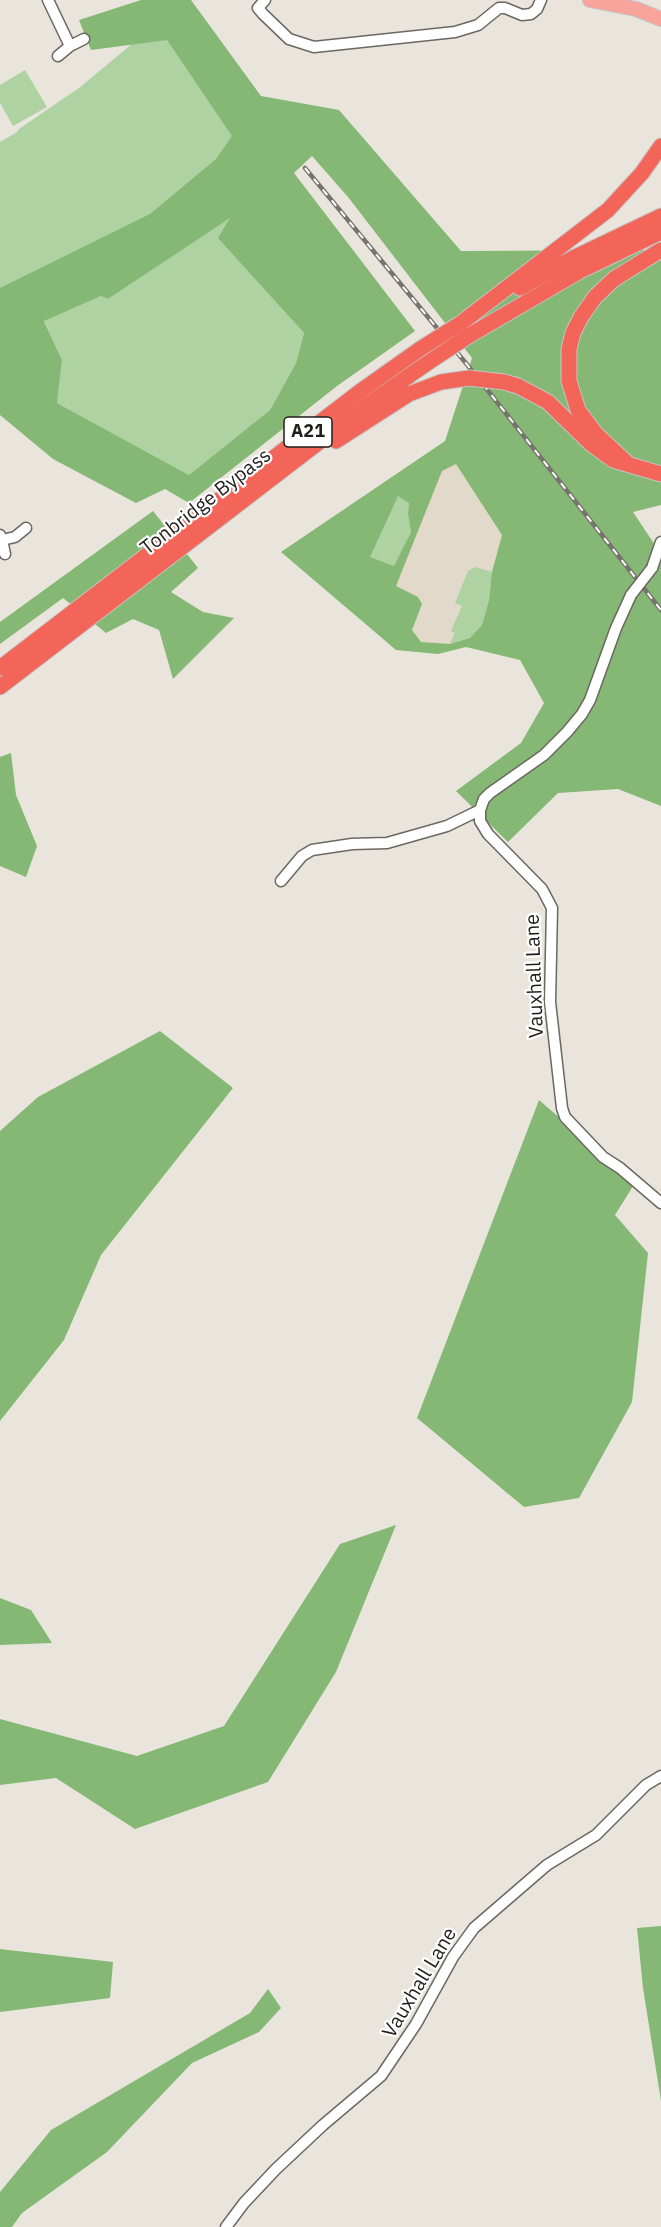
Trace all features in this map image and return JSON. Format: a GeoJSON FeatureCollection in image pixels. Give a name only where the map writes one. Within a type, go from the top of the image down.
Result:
{"type":"FeatureCollection","features":[{"type":"Feature","properties":{"kind":"highway"},"geometry":{"type":"LineString","coordinates":[[465,326],[608,210],[635,181],[661,146]]}},
{"type":"Feature","properties":{"kind":"highway","name":"Tonbridge Bypass"},"geometry":{"type":"LineString","coordinates":[[0,687],[370,403],[426,364],[465,326],[573,258],[661,216]]}},
{"type":"Feature","properties":{"kind":"highway","name":"Tonbridge Bypass"},"geometry":{"type":"LineString","coordinates":[[0,668],[362,390],[420,349],[661,232]]}},
{"type":"Feature","properties":{"kind":"highway"},"geometry":{"type":"LineString","coordinates":[[628,464],[596,434],[578,410],[569,381],[569,349],[577,325],[595,297],[614,279],[661,250]]}},
{"type":"Feature","properties":{"kind":"highway"},"geometry":{"type":"LineString","coordinates":[[206,529],[409,394],[441,382],[469,378],[518,386],[548,402],[601,452],[613,460],[651,473],[661,474]]}},
{"type":"Feature","properties":{"kind":"main road"},"geometry":{"type":"LineString","coordinates":[[590,0],[636,9],[661,19]]}},
{"type":"Feature","properties":{"kind":"main road"},"geometry":{"type":"LineString","coordinates":[[636,9],[661,8]]}},
{"type":"Feature","properties":{"kind":"street"},"geometry":{"type":"LineString","coordinates":[[48,0],[70,46]]}},
{"type":"Feature","properties":{"kind":"street"},"geometry":{"type":"LineString","coordinates":[[265,0],[258,8],[289,39],[314,47],[455,32],[478,25],[499,8],[522,15],[531,14],[537,9],[541,0]]}},
{"type":"Feature","properties":{"kind":"street"},"geometry":{"type":"LineString","coordinates":[[58,56],[70,46],[84,39]]}},
{"type":"Feature","properties":{"kind":"street"},"geometry":{"type":"LineString","coordinates":[[5,554],[1,537],[15,537],[26,528]]}},
{"type":"Feature","properties":{"kind":"street"},"geometry":{"type":"LineString","coordinates":[[281,881],[302,855],[312,850],[352,844],[387,843],[447,826],[480,810],[490,793],[544,755],[567,732],[590,700],[616,628],[631,595],[652,567],[661,542]]}},
{"type":"Feature","properties":{"kind":"street","name":"Vauxhall Lane"},"geometry":{"type":"LineString","coordinates":[[480,810],[480,821],[488,834],[542,889],[552,908],[550,1002],[562,1108],[565,1117],[603,1157],[620,1168],[661,1203]]}},
{"type":"Feature","properties":{"kind":"street","name":"Vauxhall Lane"},"geometry":{"type":"LineString","coordinates":[[226,2227],[249,2197],[276,2169],[381,2076],[416,2025],[453,1958],[474,1928],[547,1864],[596,1835],[646,1785],[661,1776]]}},
{"type":"Feature","properties":{"kind":"shaded area"},"geometry":{"type":"Polygon","coordinates":[[[459,444],[538,553],[477,645],[409,645],[315,551],[459,444]]]}},
{"type":"Feature","properties":{"kind":"green space"},"geometry":{"type":"Polygon","coordinates":[[[141,0],[191,0],[261,96],[339,110],[461,251],[661,250],[661,505],[633,512],[661,554],[661,806],[618,789],[558,793],[508,842],[456,791],[521,743],[544,703],[520,660],[466,647],[438,654],[396,650],[281,552],[445,441],[472,358],[348,197],[312,156],[294,173],[415,331],[337,386],[189,503],[165,489],[136,503],[53,459],[0,415],[0,288],[150,214],[216,159],[232,136],[167,40],[91,50],[79,20],[141,0]],[[230,218],[108,299],[101,296],[44,321],[62,360],[57,403],[189,475],[270,410],[296,363],[304,333],[218,238],[230,218]],[[456,464],[442,471],[396,586],[418,597],[422,604],[412,630],[421,642],[450,644],[470,638],[482,625],[502,535],[456,464]],[[398,496],[370,557],[394,566],[411,532],[409,503],[398,496]]]}},
{"type":"Feature","properties":{"kind":"green space"},"geometry":{"type":"Polygon","coordinates":[[[157,23],[255,139],[163,224],[0,299],[0,142],[79,88],[157,23]]]}},
{"type":"Feature","properties":{"kind":"green space"},"geometry":{"type":"Polygon","coordinates":[[[25,70],[47,107],[13,126],[0,103],[0,85],[25,70]]]}},
{"type":"Feature","properties":{"kind":"green space"},"geometry":{"type":"Polygon","coordinates":[[[231,217],[219,238],[304,333],[296,363],[270,410],[189,475],[57,403],[62,360],[44,320],[101,296],[108,299],[231,217]]]}},
{"type":"Feature","properties":{"kind":"green space"},"geometry":{"type":"Polygon","coordinates":[[[398,495],[409,503],[411,532],[394,566],[369,558],[398,495]]]}},
{"type":"Feature","properties":{"kind":"green space"},"geometry":{"type":"Polygon","coordinates":[[[153,511],[198,568],[171,592],[203,612],[234,618],[173,679],[159,630],[133,619],[106,633],[63,598],[0,644],[0,622],[153,511]]]}},
{"type":"Feature","properties":{"kind":"green space"},"geometry":{"type":"Polygon","coordinates":[[[475,567],[492,572],[489,600],[482,625],[470,638],[450,644],[455,633],[451,631],[462,606],[455,603],[468,571],[475,567]]]}},
{"type":"Feature","properties":{"kind":"green space"},"geometry":{"type":"Polygon","coordinates":[[[11,753],[16,795],[37,846],[26,877],[0,866],[0,757],[11,753]]]}},
{"type":"Feature","properties":{"kind":"green space"},"geometry":{"type":"Polygon","coordinates":[[[160,1031],[233,1088],[101,1255],[64,1340],[0,1421],[0,1131],[38,1097],[160,1031]]]}},
{"type":"Feature","properties":{"kind":"green space"},"geometry":{"type":"Polygon","coordinates":[[[539,1100],[635,1183],[615,1215],[648,1253],[632,1402],[579,1498],[524,1507],[417,1418],[539,1100]]]}},
{"type":"Feature","properties":{"kind":"green space"},"geometry":{"type":"Polygon","coordinates":[[[396,1525],[336,1672],[268,1782],[135,1829],[56,1778],[0,1785],[0,1719],[137,1756],[224,1726],[340,1544],[396,1525]]]}},
{"type":"Feature","properties":{"kind":"green space"},"geometry":{"type":"Polygon","coordinates":[[[0,1598],[31,1610],[52,1643],[0,1645],[0,1598]]]}},
{"type":"Feature","properties":{"kind":"green space"},"geometry":{"type":"Polygon","coordinates":[[[661,1926],[661,2101],[643,1988],[637,1928],[661,1926]]]}},
{"type":"Feature","properties":{"kind":"green space"},"geometry":{"type":"Polygon","coordinates":[[[0,1949],[113,1962],[110,1998],[0,2012],[0,1949]]]}},
{"type":"Feature","properties":{"kind":"green space"},"geometry":{"type":"Polygon","coordinates":[[[268,1989],[281,2008],[259,2032],[192,2063],[107,2152],[22,2213],[12,2227],[0,2227],[0,2192],[51,2130],[250,2013],[268,1989]]]}},
{"type":"Feature","properties":{"kind":"railway"},"geometry":{"type":"LineString","coordinates":[[305,168],[474,373],[661,610]]}}]}
